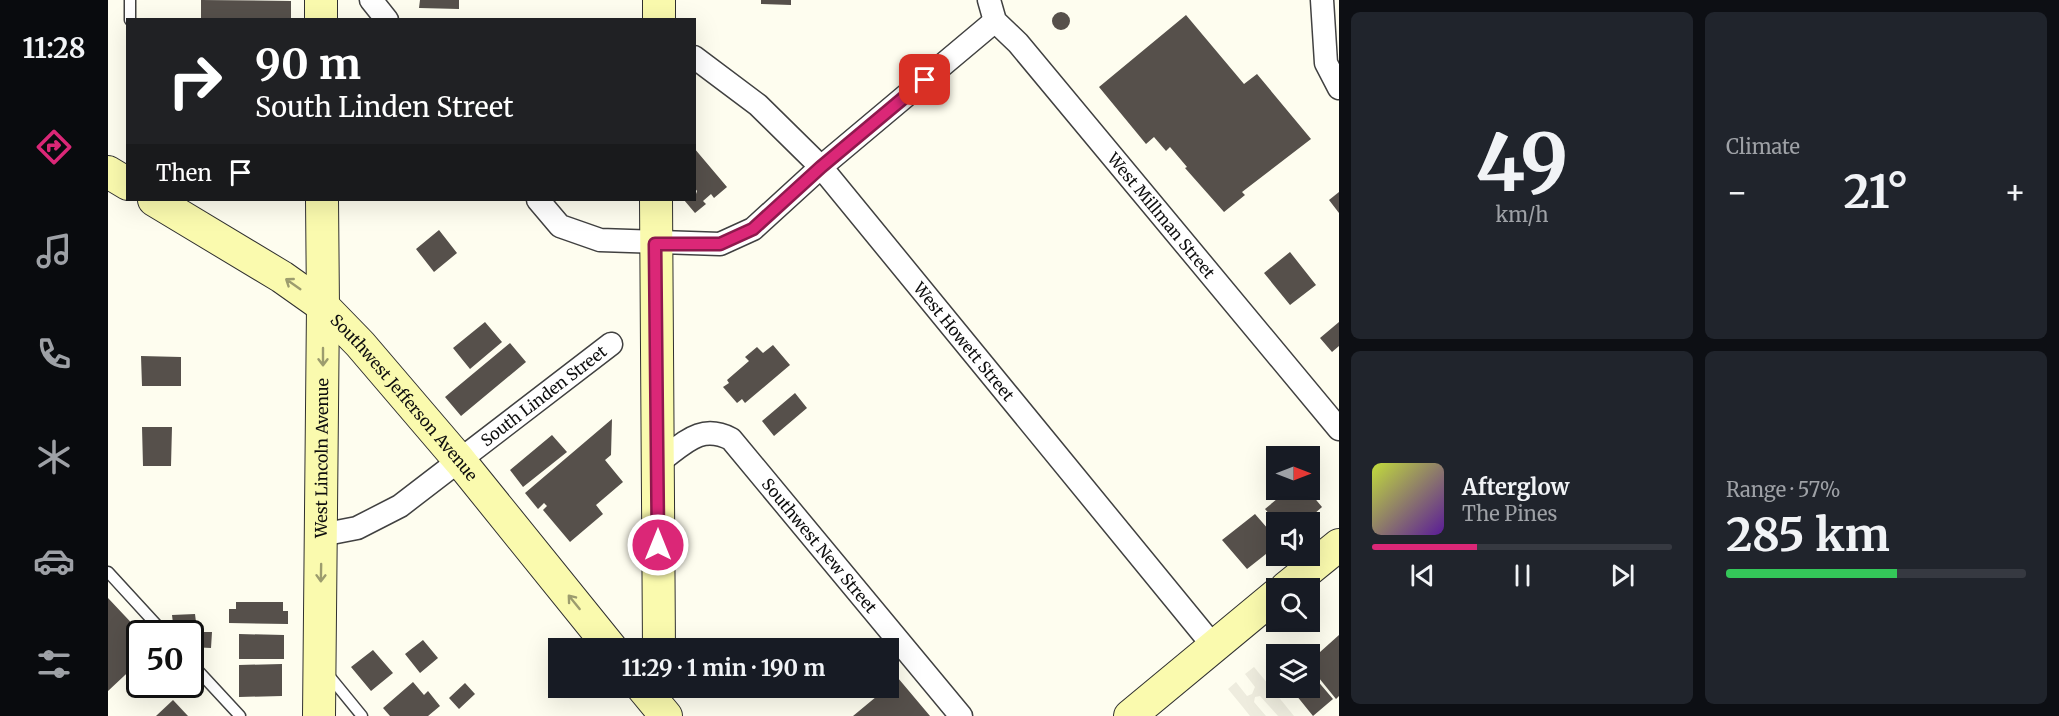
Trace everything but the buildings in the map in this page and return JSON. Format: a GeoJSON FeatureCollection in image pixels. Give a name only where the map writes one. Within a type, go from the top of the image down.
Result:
{"type":"FeatureCollection","features":[{"type":"Feature","properties":{"kind":"main road"},"geometry":{"type":"LineString","coordinates":[[321,0],[321,18]]}},
{"type":"Feature","properties":{"kind":"main road"},"geometry":{"type":"LineString","coordinates":[[659,0],[660,18]]}},
{"type":"Feature","properties":{"kind":"main road"},"geometry":{"type":"LineString","coordinates":[[108,172],[126,183]]}},
{"type":"Feature","properties":{"kind":"main road","name":"Southwest Jefferson Avenue"},"geometry":{"type":"LineString","coordinates":[[156,201],[282,277],[323,306],[360,344],[460,461],[603,638]]}},
{"type":"Feature","properties":{"kind":"main road","name":"West Lincoln Avenue"},"geometry":{"type":"LineString","coordinates":[[319,716],[322,201]]}},
{"type":"Feature","properties":{"kind":"main road"},"geometry":{"type":"LineString","coordinates":[[656,201],[659,638]]}},
{"type":"Feature","properties":{"kind":"main road"},"geometry":{"type":"LineString","coordinates":[[1298,578],[1339,545]]}},
{"type":"Feature","properties":{"kind":"main road"},"geometry":{"type":"LineString","coordinates":[[1130,716],[1266,604]]}},
{"type":"Feature","properties":{"kind":"main road"},"geometry":{"type":"LineString","coordinates":[[651,698],[666,716]]}},
{"type":"Feature","properties":{"kind":"main road"},"geometry":{"type":"LineString","coordinates":[[664,698],[666,716]]}},
{"type":"Feature","properties":{"kind":"street"},"geometry":{"type":"LineString","coordinates":[[371,0],[385,18]]}},
{"type":"Feature","properties":{"kind":"street"},"geometry":{"type":"LineString","coordinates":[[1322,0],[1326,63],[1339,88]]}},
{"type":"Feature","properties":{"kind":"street"},"geometry":{"type":"LineString","coordinates":[[539,201],[560,226],[600,240],[655,244],[720,244],[753,229],[992,11]]}},
{"type":"Feature","properties":{"kind":"street","name":"West Millman Street"},"geometry":{"type":"LineString","coordinates":[[992,11],[1339,429]]}},
{"type":"Feature","properties":{"kind":"street","name":"West Howett Street"},"geometry":{"type":"LineString","coordinates":[[696,58],[758,105],[821,167],[1215,648]]}},
{"type":"Feature","properties":{"kind":"street","name":"South Linden Street"},"geometry":{"type":"LineString","coordinates":[[321,535],[357,528],[390,512],[611,344]]}},
{"type":"Feature","properties":{"kind":"street","name":"Southwest New Street"},"geometry":{"type":"LineString","coordinates":[[659,462],[701,432],[720,434],[731,439],[961,716]]}},
{"type":"Feature","properties":{"kind":"lane"},"geometry":{"type":"LineString","coordinates":[[130,0],[130,18]]}},
{"type":"Feature","properties":{"kind":"lane"},"geometry":{"type":"LineString","coordinates":[[108,572],[152,620]]}},
{"type":"Feature","properties":{"kind":"lane"},"geometry":{"type":"LineString","coordinates":[[319,663],[362,716]]}},
{"type":"Feature","properties":{"kind":"lane"},"geometry":{"type":"LineString","coordinates":[[204,677],[240,716]]}},
{"type":"Feature","properties":{"kind":"shaded area"},"geometry":{"type":"Polygon","coordinates":[[[1254,667],[1266,682],[1266,698],[1279,698],[1294,716],[1278,716],[1260,696],[1255,697],[1254,702],[1266,716],[1250,716],[1228,689],[1236,682],[1247,696],[1252,694],[1255,687],[1245,674],[1254,667]]]}},
{"type":"Feature","properties":{"kind":"route"},"geometry":{"type":"LineString","coordinates":[[658,545],[659,462],[655,244],[720,244],[753,229],[821,167],[925,80]]}}]}
